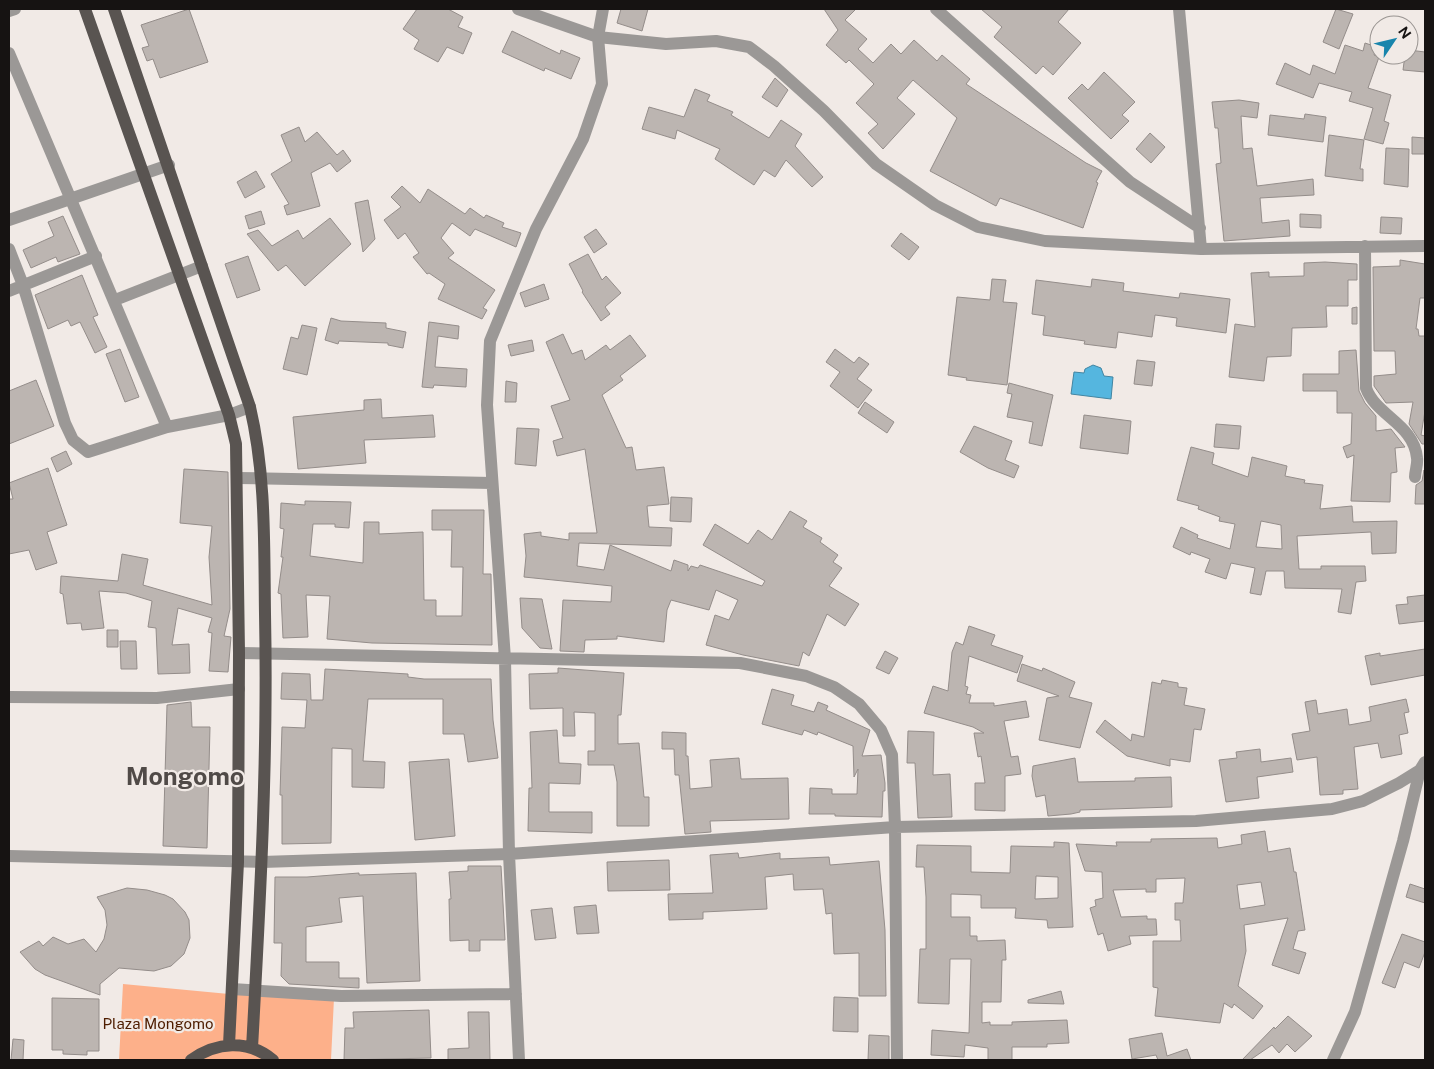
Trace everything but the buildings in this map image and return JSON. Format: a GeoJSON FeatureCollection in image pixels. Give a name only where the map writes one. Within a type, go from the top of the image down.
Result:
{"type":"FeatureCollection","features":[{"type":"Feature","properties":{"kind":"main road"},"geometry":{"type":"LineString","coordinates":[[85,9],[229,415],[236,444],[238,478],[239,653],[238,862],[229,1045]]}},
{"type":"Feature","properties":{"kind":"main road"},"geometry":{"type":"LineString","coordinates":[[114,9],[169,165],[250,407],[258,441],[262,480],[266,652],[262,862],[252,1048]]}},
{"type":"Feature","properties":{"kind":"main road"},"geometry":{"type":"LineString","coordinates":[[191,1060],[215,1047],[229,1045],[252,1048],[272,1060]]}},
{"type":"Feature","properties":{"kind":"street"},"geometry":{"type":"LineString","coordinates":[[9,11],[15,9]]}},
{"type":"Feature","properties":{"kind":"street"},"geometry":{"type":"LineString","coordinates":[[518,9],[598,37],[666,44],[716,40],[750,48],[774,66],[817,104],[876,164],[935,205],[978,227],[1045,241],[1201,249],[1425,246]]}},
{"type":"Feature","properties":{"kind":"street"},"geometry":{"type":"LineString","coordinates":[[519,1060],[509,854],[506,659],[486,406],[490,341],[536,229],[583,139],[602,84],[598,37],[603,9]]}},
{"type":"Feature","properties":{"kind":"street"},"geometry":{"type":"LineString","coordinates":[[936,9],[1130,182],[1200,228]]}},
{"type":"Feature","properties":{"kind":"street"},"geometry":{"type":"LineString","coordinates":[[1179,9],[1201,249]]}},
{"type":"Feature","properties":{"kind":"street"},"geometry":{"type":"LineString","coordinates":[[9,53],[168,427]]}},
{"type":"Feature","properties":{"kind":"street"},"geometry":{"type":"LineString","coordinates":[[9,220],[169,165]]}},
{"type":"Feature","properties":{"kind":"street"},"geometry":{"type":"LineString","coordinates":[[1365,246],[1366,388],[1374,403],[1402,426],[1412,441],[1417,458],[1415,477]]}},
{"type":"Feature","properties":{"kind":"street"},"geometry":{"type":"LineString","coordinates":[[9,249],[23,286],[65,423],[73,440],[88,452],[168,427],[229,415],[250,407]]}},
{"type":"Feature","properties":{"kind":"street"},"geometry":{"type":"LineString","coordinates":[[9,291],[96,256]]}},
{"type":"Feature","properties":{"kind":"street"},"geometry":{"type":"LineString","coordinates":[[115,300],[202,266]]}},
{"type":"Feature","properties":{"kind":"street"},"geometry":{"type":"LineString","coordinates":[[238,478],[262,480],[492,483]]}},
{"type":"Feature","properties":{"kind":"street"},"geometry":{"type":"LineString","coordinates":[[239,653],[266,652],[740,663],[806,676],[834,687],[859,704],[881,730],[892,755],[895,827],[897,1060]]}},
{"type":"Feature","properties":{"kind":"street"},"geometry":{"type":"LineString","coordinates":[[9,697],[157,698],[239,689]]}},
{"type":"Feature","properties":{"kind":"street"},"geometry":{"type":"LineString","coordinates":[[9,856],[262,862],[509,854],[895,827],[1196,821],[1332,810],[1363,801],[1399,783],[1422,766]]}},
{"type":"Feature","properties":{"kind":"street"},"geometry":{"type":"LineString","coordinates":[[1333,1060],[1355,1012],[1422,766]]}},
{"type":"Feature","properties":{"kind":"street"},"geometry":{"type":"LineString","coordinates":[[232,989],[342,996],[516,994]]}},
{"type":"Feature","properties":{"kind":"green space","name":"Plaza Mongomo"},"geometry":{"type":"Polygon","coordinates":[[[123,984],[229,994],[334,998],[331,1060],[119,1060],[123,984]]]}},
{"type":"Feature","properties":{"kind":"water"},"geometry":{"type":"Polygon","coordinates":[[[1093,365],[1101,368],[1104,376],[1113,377],[1111,399],[1071,394],[1074,372],[1084,373],[1085,369],[1093,365]]]}},
{"type":"Feature","properties":{"kind":"district","name":"Mongomo"},"geometry":{"type":"Point","coordinates":[185,776]}}]}
